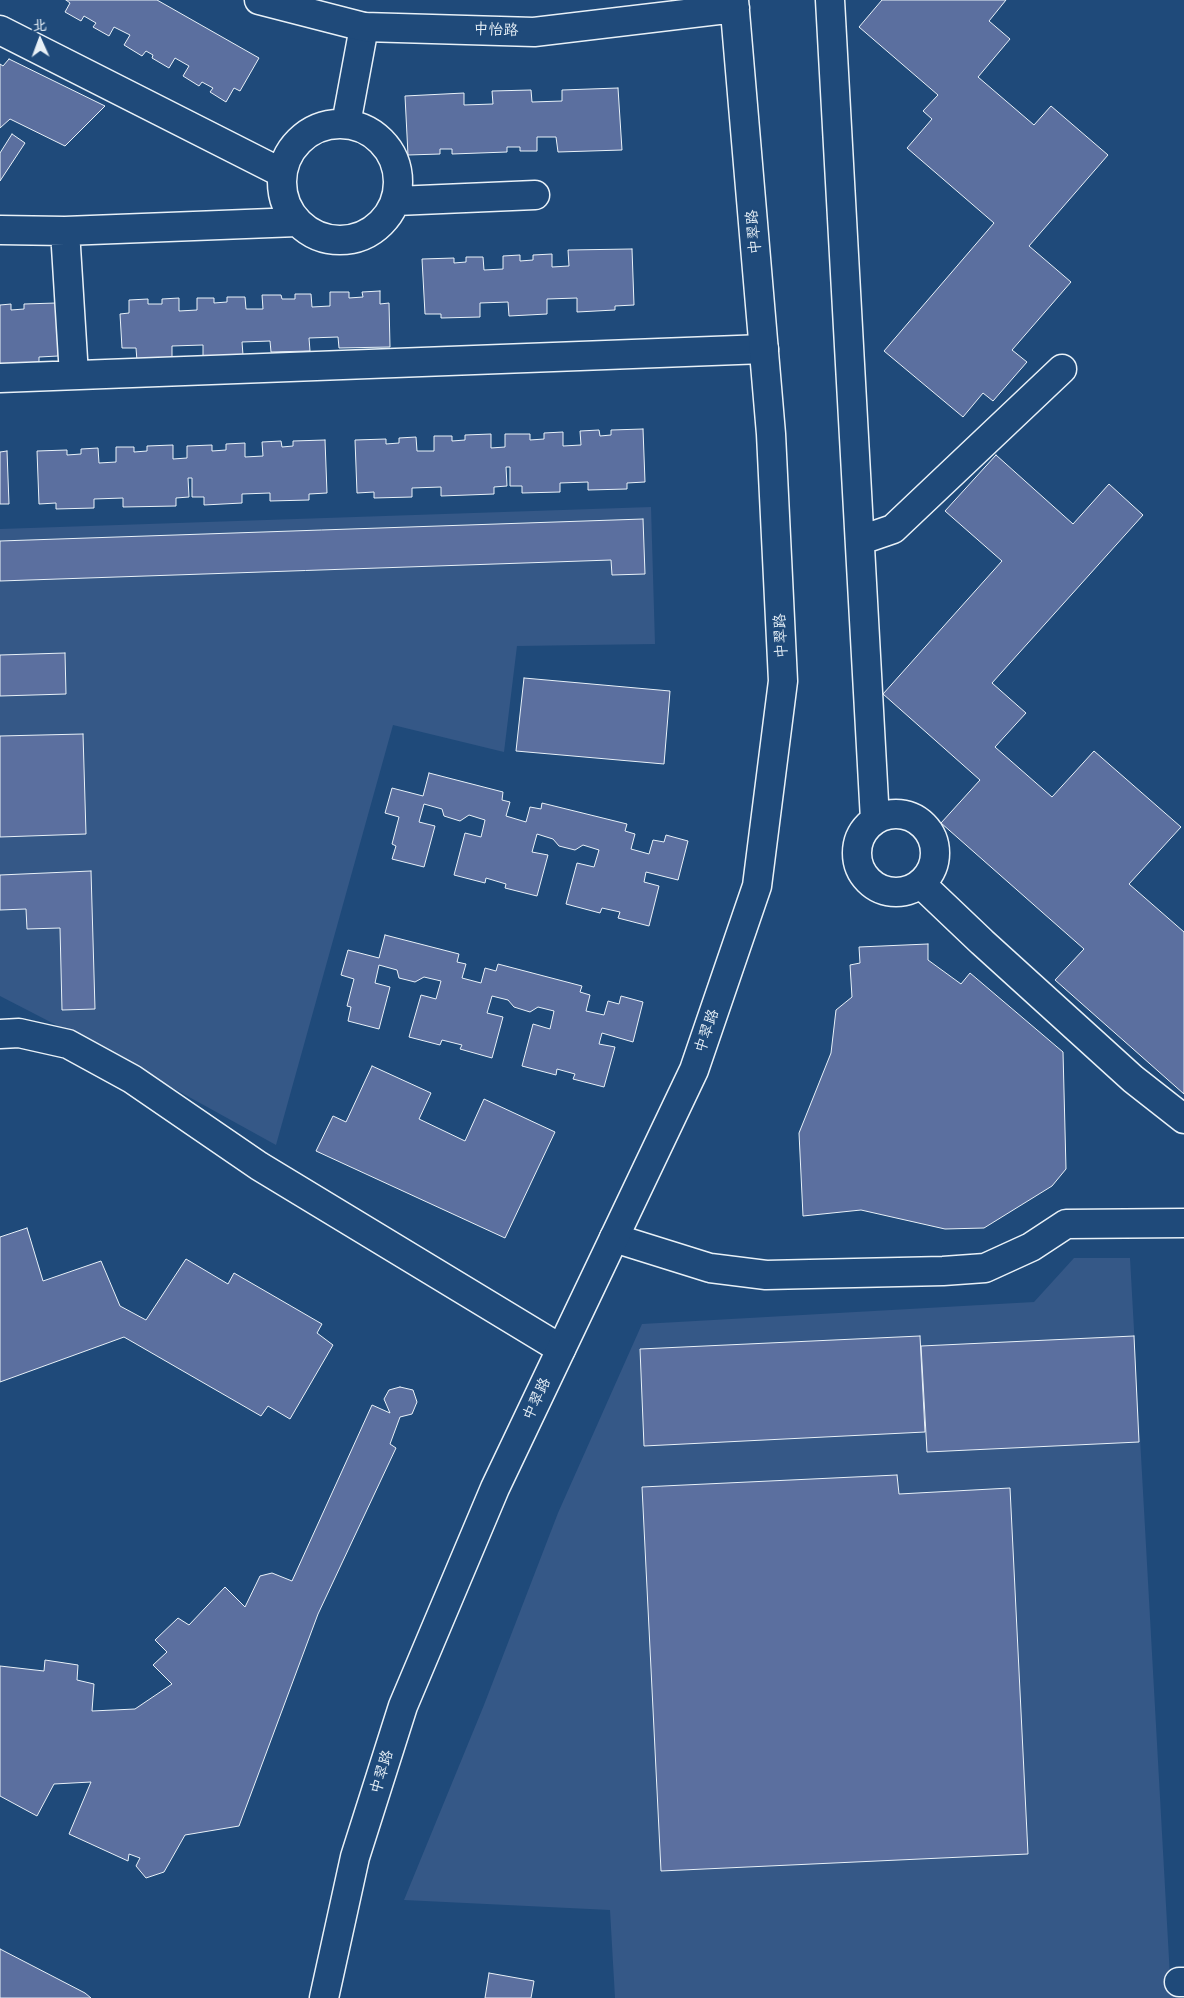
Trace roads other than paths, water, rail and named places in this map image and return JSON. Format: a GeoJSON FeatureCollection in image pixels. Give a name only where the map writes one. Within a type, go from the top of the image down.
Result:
{"type":"FeatureCollection","features":[{"type":"Feature","properties":{"kind":"street","name":"中怡路"},"geometry":{"type":"LineString","coordinates":[[259,0],[364,27],[534,32],[735,4]]}},
{"type":"Feature","properties":{"kind":"street"},"geometry":{"type":"LineString","coordinates":[[830,0],[875,820]]}},
{"type":"Feature","properties":{"kind":"street","name":"中翠路"},"geometry":{"type":"LineString","coordinates":[[324,1998],[355,1857],[402,1706],[495,1488],[694,1070],[757,886],[783,681],[771,434],[735,4]]}},
{"type":"Feature","properties":{"kind":"street"},"geometry":{"type":"LineString","coordinates":[[346,124],[364,27]]}},
{"type":"Feature","properties":{"kind":"street"},"geometry":{"type":"LineString","coordinates":[[0,30],[282,173]]}},
{"type":"Feature","properties":{"kind":"street"},"geometry":{"type":"LineString","coordinates":[[346,124],[362,127],[381,140],[394,158],[399,182],[396,201],[383,222],[374,230],[358,238],[340,241],[316,236],[298,222],[287,207],[282,194],[282,173],[293,146],[302,137],[322,126],[346,124]]}},
{"type":"Feature","properties":{"kind":"street"},"geometry":{"type":"LineString","coordinates":[[396,201],[535,195]]}},
{"type":"Feature","properties":{"kind":"street"},"geometry":{"type":"LineString","coordinates":[[0,230],[65,231],[298,222]]}},
{"type":"Feature","properties":{"kind":"street"},"geometry":{"type":"LineString","coordinates":[[65,231],[74,376]]}},
{"type":"Feature","properties":{"kind":"street"},"geometry":{"type":"LineString","coordinates":[[0,378],[764,349]]}},
{"type":"Feature","properties":{"kind":"street"},"geometry":{"type":"LineString","coordinates":[[861,540],[893,530],[1062,369]]}},
{"type":"Feature","properties":{"kind":"street"},"geometry":{"type":"LineString","coordinates":[[898,814],[912,817],[923,824],[931,835],[935,848],[935,861],[930,874],[921,884],[909,890],[896,892],[883,890],[872,884],[864,875],[858,864],[857,851],[866,829],[875,820],[886,815],[898,814]]}},
{"type":"Feature","properties":{"kind":"street"},"geometry":{"type":"LineString","coordinates":[[921,884],[1133,1079],[1184,1119]]}},
{"type":"Feature","properties":{"kind":"street"},"geometry":{"type":"LineString","coordinates":[[0,1034],[19,1033],[68,1044],[132,1079],[259,1166],[561,1349]]}},
{"type":"Feature","properties":{"kind":"street"},"geometry":{"type":"LineString","coordinates":[[614,1238],[710,1268],[766,1275],[943,1271],[985,1268],[1031,1247],[1066,1224],[1184,1223]]}}]}
